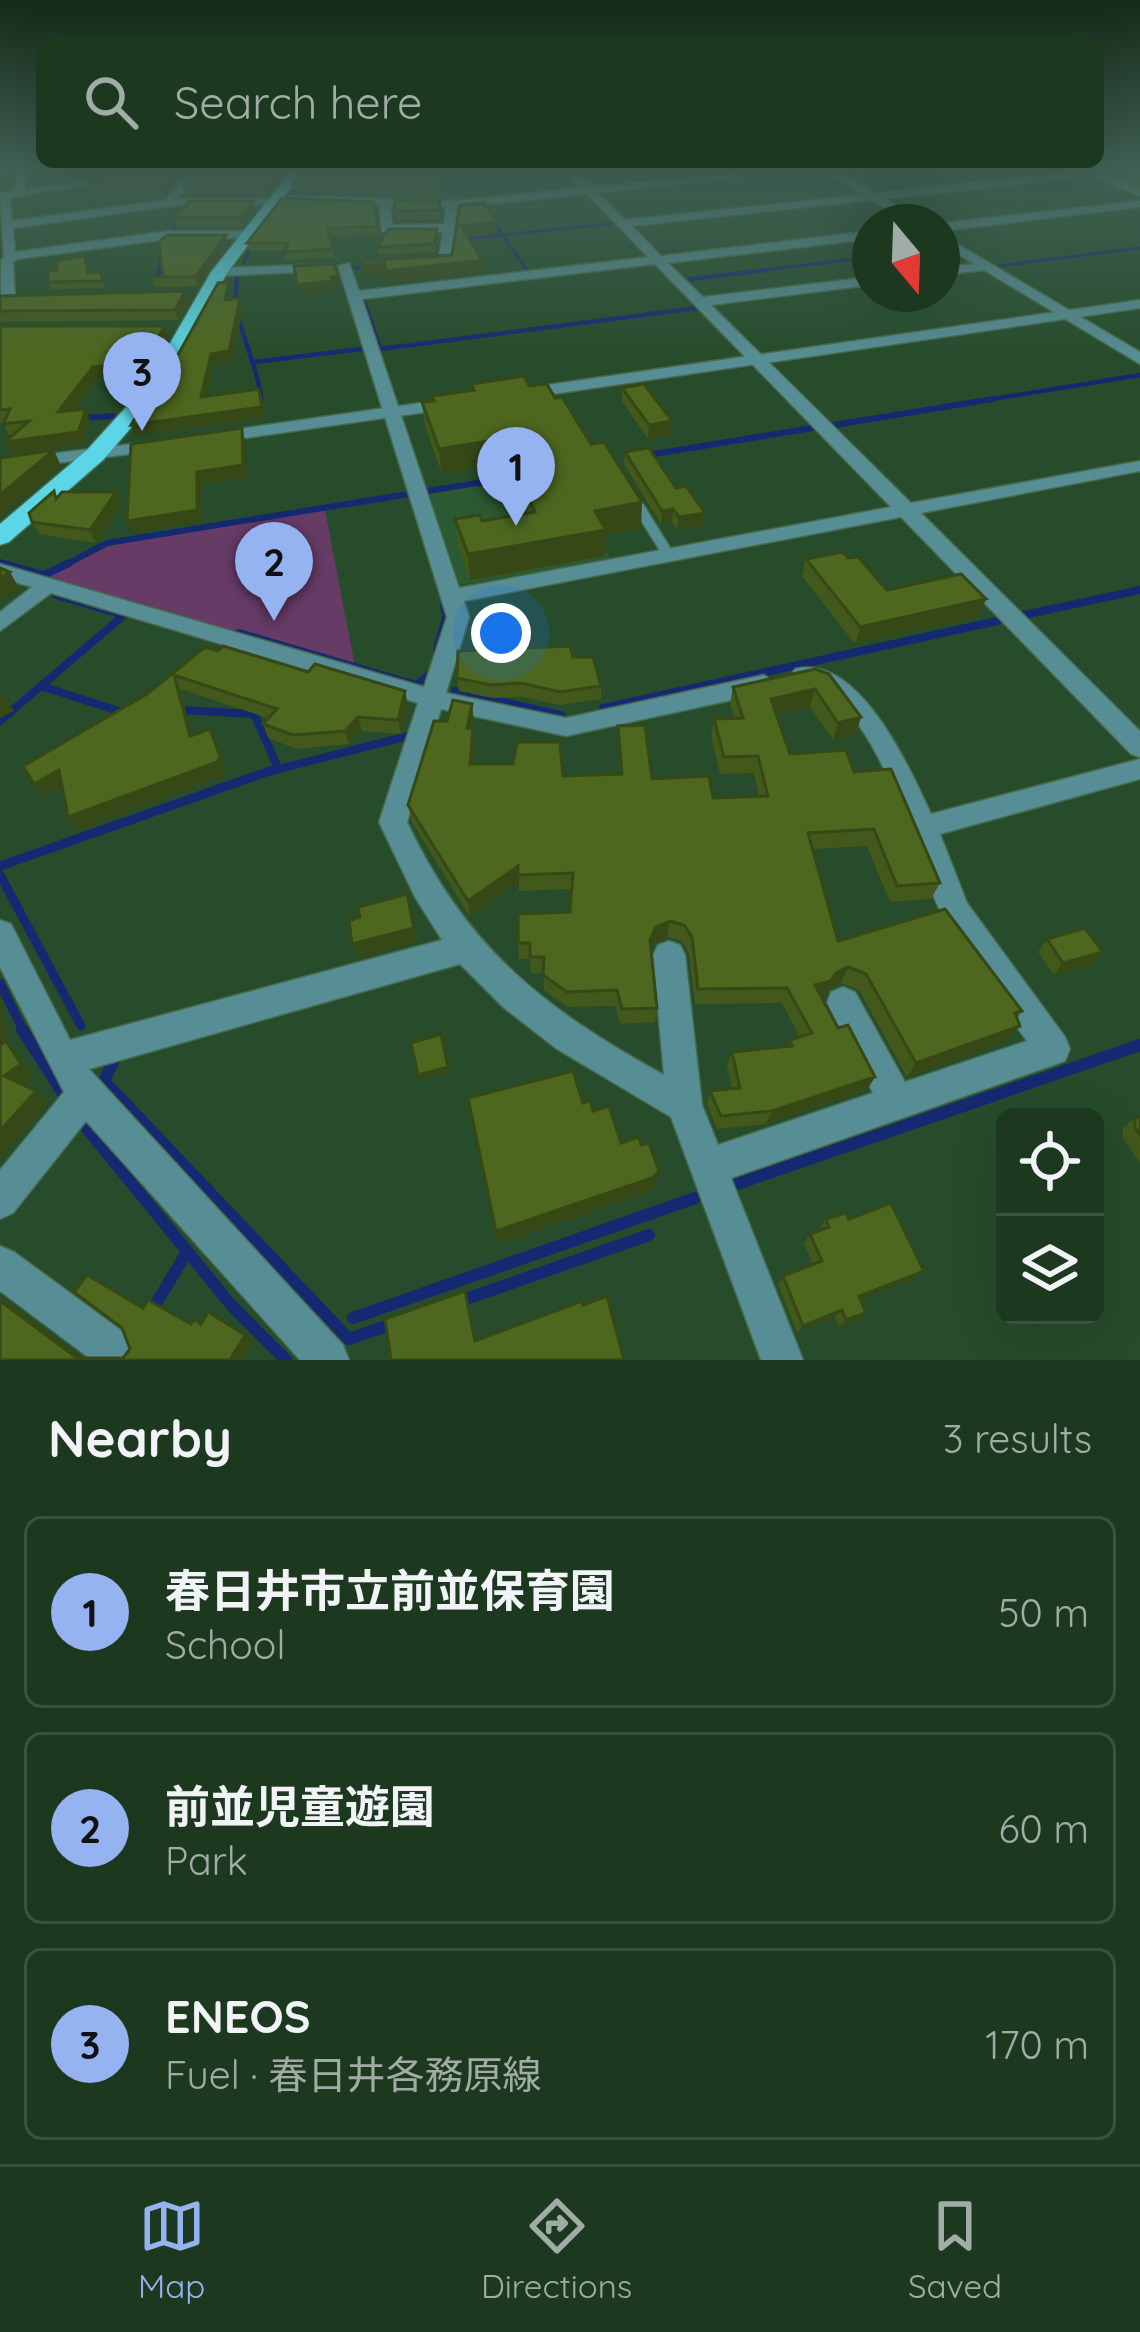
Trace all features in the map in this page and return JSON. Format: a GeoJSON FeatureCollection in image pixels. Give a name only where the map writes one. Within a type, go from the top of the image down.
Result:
{"type":"FeatureCollection","features":[{"type":"Feature","properties":{"kind":"main road"},"geometry":{"type":"LineString","coordinates":[[0,537],[95,455],[155,388],[177,329],[250,232]]}},
{"type":"Feature","properties":{"kind":"street"},"geometry":{"type":"LineString","coordinates":[[4,232],[9,255],[14,256]]}},
{"type":"Feature","properties":{"kind":"street"},"geometry":{"type":"LineString","coordinates":[[409,232],[406,255],[445,260],[446,232]]}},
{"type":"Feature","properties":{"kind":"street"},"geometry":{"type":"LineString","coordinates":[[631,232],[1140,747]]}},
{"type":"Feature","properties":{"kind":"street"},"geometry":{"type":"LineString","coordinates":[[33,298],[5,300],[7,260],[14,256],[169,235],[248,235]]}},
{"type":"Feature","properties":{"kind":"street"},"geometry":{"type":"LineString","coordinates":[[356,296],[852,237]]}},
{"type":"Feature","properties":{"kind":"street"},"geometry":{"type":"LineString","coordinates":[[960,249],[1140,359]]}},
{"type":"Feature","properties":{"kind":"street"},"geometry":{"type":"LineString","coordinates":[[219,272],[354,265],[356,296],[458,617],[393,822],[411,862],[466,948],[504,984],[615,1069],[684,1105]]}},
{"type":"Feature","properties":{"kind":"street"},"geometry":{"type":"LineString","coordinates":[[960,270],[986,266]]}},
{"type":"Feature","properties":{"kind":"street"},"geometry":{"type":"LineString","coordinates":[[700,302],[852,282]]}},
{"type":"Feature","properties":{"kind":"street"},"geometry":{"type":"LineString","coordinates":[[185,294],[206,293]]}},
{"type":"Feature","properties":{"kind":"street"},"geometry":{"type":"LineString","coordinates":[[506,395],[1140,304]]}},
{"type":"Feature","properties":{"kind":"street"},"geometry":{"type":"LineString","coordinates":[[0,465],[484,399]]}},
{"type":"Feature","properties":{"kind":"street"},"geometry":{"type":"LineString","coordinates":[[453,596],[1140,466]]}},
{"type":"Feature","properties":{"kind":"street"},"geometry":{"type":"LineString","coordinates":[[0,571],[435,699],[566,727],[812,673],[835,681],[886,750],[924,827],[954,911],[1053,1049],[708,1167]]}},
{"type":"Feature","properties":{"kind":"street"},"geometry":{"type":"LineString","coordinates":[[0,624],[48,585]]}},
{"type":"Feature","properties":{"kind":"street"},"geometry":{"type":"LineString","coordinates":[[924,827],[1140,769]]}},
{"type":"Feature","properties":{"kind":"street"},"geometry":{"type":"LineString","coordinates":[[3,948],[85,1094],[328,1360]]}},
{"type":"Feature","properties":{"kind":"street"},"geometry":{"type":"LineString","coordinates":[[62,1059],[466,948]]}},
{"type":"Feature","properties":{"kind":"street"},"geometry":{"type":"LineString","coordinates":[[670,955],[684,1105],[782,1360]]}},
{"type":"Feature","properties":{"kind":"street"},"geometry":{"type":"LineString","coordinates":[[843,1003],[897,1102]]}},
{"type":"Feature","properties":{"kind":"street"},"geometry":{"type":"LineString","coordinates":[[0,1200],[85,1094]]}},
{"type":"Feature","properties":{"kind":"street"},"geometry":{"type":"LineString","coordinates":[[0,1266],[118,1354]]}},
{"type":"Feature","properties":{"kind":"lane"},"geometry":{"type":"LineString","coordinates":[[624,482],[668,554]]}},
{"type":"Feature","properties":{"kind":"shaded area"},"geometry":{"type":"Polygon","coordinates":[[[562,470],[611,560],[460,585],[428,492],[562,470]]]}},
{"type":"Feature","properties":{"kind":"shaded area"},"geometry":{"type":"Polygon","coordinates":[[[325,510],[355,666],[47,577],[111,545],[325,510]]]}},
{"type":"Feature","properties":{"kind":"building"},"geometry":{"type":"Polygon","coordinates":[[[255,232],[328,232],[333,249],[284,252],[288,243],[247,243],[255,232]]]}},
{"type":"Feature","properties":{"kind":"building"},"geometry":{"type":"Polygon","coordinates":[[[387,232],[436,232],[434,244],[377,247],[387,232]]]}},
{"type":"Feature","properties":{"kind":"building"},"geometry":{"type":"Polygon","coordinates":[[[456,232],[465,232],[482,260],[387,271],[384,263],[362,266],[365,261],[452,255],[456,232]]]}},
{"type":"Feature","properties":{"kind":"building"},"geometry":{"type":"Polygon","coordinates":[[[167,235],[226,235],[195,277],[151,277],[163,276],[159,242],[167,235]]]}},
{"type":"Feature","properties":{"kind":"building"},"geometry":{"type":"Polygon","coordinates":[[[85,256],[88,273],[100,271],[103,281],[48,282],[48,270],[57,270],[56,261],[85,256]]]}},
{"type":"Feature","properties":{"kind":"building"},"geometry":{"type":"Polygon","coordinates":[[[334,264],[338,276],[331,281],[297,285],[294,266],[334,264]]]}},
{"type":"Feature","properties":{"kind":"building"},"geometry":{"type":"Polygon","coordinates":[[[229,282],[225,300],[240,298],[229,351],[211,354],[201,397],[259,389],[262,407],[131,425],[143,405],[161,403],[175,360],[218,283],[229,282]]]}},
{"type":"Feature","properties":{"kind":"building"},"geometry":{"type":"Polygon","coordinates":[[[185,291],[175,310],[0,311],[0,296],[185,291]]]}},
{"type":"Feature","properties":{"kind":"building"},"geometry":{"type":"Polygon","coordinates":[[[0,326],[165,326],[144,361],[93,367],[58,412],[86,409],[78,432],[5,442],[29,421],[3,424],[10,409],[0,410],[0,326]]]}},
{"type":"Feature","properties":{"kind":"building"},"geometry":{"type":"Polygon","coordinates":[[[524,376],[529,386],[547,384],[555,398],[562,397],[591,444],[604,442],[642,502],[595,511],[606,530],[468,554],[455,519],[480,515],[482,521],[535,512],[506,449],[494,451],[490,441],[439,449],[422,402],[474,390],[471,384],[524,376]]]}},
{"type":"Feature","properties":{"kind":"building"},"geometry":{"type":"Polygon","coordinates":[[[644,384],[672,421],[649,425],[622,388],[644,384]]]}},
{"type":"Feature","properties":{"kind":"building"},"geometry":{"type":"Polygon","coordinates":[[[242,428],[243,465],[197,472],[197,510],[127,521],[131,444],[242,428]]]}},
{"type":"Feature","properties":{"kind":"building"},"geometry":{"type":"Polygon","coordinates":[[[649,448],[676,488],[686,486],[705,513],[679,517],[673,509],[662,511],[625,452],[649,448]]]}},
{"type":"Feature","properties":{"kind":"building"},"geometry":{"type":"Polygon","coordinates":[[[54,450],[0,495],[0,458],[54,450]]]}},
{"type":"Feature","properties":{"kind":"building"},"geometry":{"type":"Polygon","coordinates":[[[54,491],[56,499],[62,492],[116,492],[90,530],[32,522],[29,513],[54,491]]]}},
{"type":"Feature","properties":{"kind":"building"},"geometry":{"type":"Polygon","coordinates":[[[843,552],[848,558],[858,557],[887,590],[961,574],[986,599],[860,627],[806,559],[843,552]]]}},
{"type":"Feature","properties":{"kind":"building"},"geometry":{"type":"Polygon","coordinates":[[[223,646],[308,672],[315,664],[405,691],[398,720],[358,717],[345,731],[293,735],[263,724],[277,709],[174,675],[190,736],[210,729],[220,756],[217,762],[68,817],[59,770],[34,784],[23,766],[147,694],[205,647],[218,651],[223,646]]]}},
{"type":"Feature","properties":{"kind":"building"},"geometry":{"type":"Polygon","coordinates":[[[570,646],[573,657],[593,657],[601,686],[560,692],[521,683],[491,685],[457,678],[458,651],[570,646]]]}},
{"type":"Feature","properties":{"kind":"building"},"geometry":{"type":"Polygon","coordinates":[[[815,669],[829,674],[861,717],[838,723],[815,689],[771,699],[790,754],[846,750],[854,772],[891,769],[940,883],[897,886],[874,829],[808,833],[838,941],[945,909],[1022,1011],[1015,1013],[1020,1026],[916,1063],[866,974],[848,967],[831,981],[815,985],[838,1028],[848,1025],[875,1077],[772,1111],[721,1116],[710,1091],[740,1088],[732,1052],[792,1046],[790,1040],[812,1033],[787,988],[698,989],[692,937],[684,925],[670,921],[656,927],[650,940],[657,1008],[622,1009],[617,990],[567,992],[543,975],[544,957],[530,957],[530,943],[518,943],[518,914],[570,912],[573,873],[518,875],[518,866],[468,901],[408,805],[434,721],[447,721],[453,700],[472,704],[467,728],[473,728],[470,764],[513,764],[517,742],[560,742],[563,776],[622,774],[618,726],[645,725],[652,779],[709,776],[713,798],[768,796],[758,756],[724,757],[714,719],[743,718],[733,687],[815,669]]]}},
{"type":"Feature","properties":{"kind":"building"},"geometry":{"type":"Polygon","coordinates":[[[407,894],[414,928],[352,944],[349,921],[360,917],[358,907],[407,894]]]}},
{"type":"Feature","properties":{"kind":"building"},"geometry":{"type":"Polygon","coordinates":[[[1085,928],[1103,952],[1063,963],[1047,939],[1085,928]]]}},
{"type":"Feature","properties":{"kind":"building"},"geometry":{"type":"Polygon","coordinates":[[[441,1034],[448,1067],[418,1075],[411,1043],[441,1034]]]}},
{"type":"Feature","properties":{"kind":"building"},"geometry":{"type":"Polygon","coordinates":[[[6,1041],[21,1064],[4,1076],[36,1091],[0,1131],[0,1045],[6,1041]]]}},
{"type":"Feature","properties":{"kind":"building"},"geometry":{"type":"Polygon","coordinates":[[[573,1071],[583,1103],[590,1100],[593,1111],[609,1106],[621,1143],[639,1137],[641,1145],[649,1143],[659,1171],[652,1178],[496,1231],[468,1098],[573,1071]]]}},
{"type":"Feature","properties":{"kind":"building"},"geometry":{"type":"Polygon","coordinates":[[[891,1203],[924,1271],[859,1296],[866,1313],[846,1320],[842,1310],[803,1326],[783,1276],[822,1261],[810,1234],[829,1227],[826,1219],[846,1213],[849,1219],[891,1203]]]}},
{"type":"Feature","properties":{"kind":"building"},"geometry":{"type":"Polygon","coordinates":[[[87,1275],[143,1308],[148,1300],[191,1324],[194,1319],[201,1324],[208,1312],[245,1335],[230,1360],[0,1360],[0,1301],[77,1358],[123,1358],[130,1349],[122,1328],[74,1292],[87,1275]]]}},
{"type":"Feature","properties":{"kind":"building"},"geometry":{"type":"Polygon","coordinates":[[[465,1291],[475,1341],[607,1296],[624,1360],[391,1360],[385,1319],[465,1291]]]}},
{"type":"Feature","properties":{"kind":"waterway"},"geometry":{"type":"LineString","coordinates":[[159,273],[162,244],[170,232]]}},
{"type":"Feature","properties":{"kind":"waterway"},"geometry":{"type":"LineString","coordinates":[[501,232],[529,273]]}},
{"type":"Feature","properties":{"kind":"waterway"},"geometry":{"type":"LineString","coordinates":[[504,235],[528,232]]}},
{"type":"Feature","properties":{"kind":"waterway"},"geometry":{"type":"LineString","coordinates":[[454,251],[454,240],[501,235]]}},
{"type":"Feature","properties":{"kind":"waterway"},"geometry":{"type":"LineString","coordinates":[[244,263],[252,242]]}},
{"type":"Feature","properties":{"kind":"waterway"},"geometry":{"type":"LineString","coordinates":[[998,266],[1140,248]]}},
{"type":"Feature","properties":{"kind":"waterway"},"geometry":{"type":"LineString","coordinates":[[766,270],[852,259]]}},
{"type":"Feature","properties":{"kind":"waterway"},"geometry":{"type":"LineString","coordinates":[[331,270],[326,270],[371,267]]}},
{"type":"Feature","properties":{"kind":"waterway"},"geometry":{"type":"LineString","coordinates":[[690,279],[766,270]]}},
{"type":"Feature","properties":{"kind":"waterway"},"geometry":{"type":"LineString","coordinates":[[742,273],[766,270]]}},
{"type":"Feature","properties":{"kind":"waterway"},"geometry":{"type":"LineString","coordinates":[[159,273],[167,277]]}},
{"type":"Feature","properties":{"kind":"waterway"},"geometry":{"type":"LineString","coordinates":[[237,278],[237,309],[261,397],[254,399]]}},
{"type":"Feature","properties":{"kind":"waterway"},"geometry":{"type":"LineString","coordinates":[[363,299],[380,349],[697,308]]}},
{"type":"Feature","properties":{"kind":"waterway"},"geometry":{"type":"LineString","coordinates":[[254,362],[361,349]]}},
{"type":"Feature","properties":{"kind":"waterway"},"geometry":{"type":"LineString","coordinates":[[974,402],[1140,375]]}},
{"type":"Feature","properties":{"kind":"waterway"},"geometry":{"type":"LineString","coordinates":[[834,425],[993,399]]}},
{"type":"Feature","properties":{"kind":"waterway"},"geometry":{"type":"LineString","coordinates":[[84,418],[113,416]]}},
{"type":"Feature","properties":{"kind":"waterway"},"geometry":{"type":"LineString","coordinates":[[648,455],[812,428]]}},
{"type":"Feature","properties":{"kind":"waterway"},"geometry":{"type":"LineString","coordinates":[[428,491],[515,477]]}},
{"type":"Feature","properties":{"kind":"waterway"},"geometry":{"type":"LineString","coordinates":[[66,565],[107,543],[409,494]]}},
{"type":"Feature","properties":{"kind":"waterway"},"geometry":{"type":"LineString","coordinates":[[9,566],[0,563],[44,575],[66,565]]}},
{"type":"Feature","properties":{"kind":"waterway"},"geometry":{"type":"LineString","coordinates":[[1024,615],[1140,590]]}},
{"type":"Feature","properties":{"kind":"waterway"},"geometry":{"type":"LineString","coordinates":[[0,721],[124,615],[56,595]]}},
{"type":"Feature","properties":{"kind":"waterway"},"geometry":{"type":"LineString","coordinates":[[437,649],[447,615],[444,606]]}},
{"type":"Feature","properties":{"kind":"waterway"},"geometry":{"type":"LineString","coordinates":[[603,708],[997,621]]}},
{"type":"Feature","properties":{"kind":"waterway"},"geometry":{"type":"LineString","coordinates":[[239,633],[416,685],[429,675]]}},
{"type":"Feature","properties":{"kind":"waterway"},"geometry":{"type":"LineString","coordinates":[[44,687],[128,714]]}},
{"type":"Feature","properties":{"kind":"waterway"},"geometry":{"type":"LineString","coordinates":[[455,691],[561,715]]}},
{"type":"Feature","properties":{"kind":"waterway"},"geometry":{"type":"LineString","coordinates":[[180,710],[254,714],[278,768]]}},
{"type":"Feature","properties":{"kind":"waterway"},"geometry":{"type":"LineString","coordinates":[[267,772],[408,736]]}},
{"type":"Feature","properties":{"kind":"waterway"},"geometry":{"type":"LineString","coordinates":[[0,866],[275,769]]}},
{"type":"Feature","properties":{"kind":"waterway"},"geometry":{"type":"LineString","coordinates":[[0,875],[81,1026]]}},
{"type":"Feature","properties":{"kind":"waterway"},"geometry":{"type":"LineString","coordinates":[[0,983],[24,1032]]}},
{"type":"Feature","properties":{"kind":"waterway"},"geometry":{"type":"LineString","coordinates":[[22,1029],[62,1092]]}},
{"type":"Feature","properties":{"kind":"waterway"},"geometry":{"type":"LineString","coordinates":[[737,1184],[1140,1045]]}},
{"type":"Feature","properties":{"kind":"waterway"},"geometry":{"type":"LineString","coordinates":[[116,1056],[104,1081],[349,1339],[392,1324]]}},
{"type":"Feature","properties":{"kind":"waterway"},"geometry":{"type":"LineString","coordinates":[[80,1120],[231,1305],[286,1360]]}},
{"type":"Feature","properties":{"kind":"waterway"},"geometry":{"type":"LineString","coordinates":[[353,1318],[695,1198]]}},
{"type":"Feature","properties":{"kind":"waterway"},"geometry":{"type":"LineString","coordinates":[[463,1300],[649,1235]]}},
{"type":"Feature","properties":{"kind":"waterway"},"geometry":{"type":"LineString","coordinates":[[151,1312],[187,1252]]}},
{"type":"Feature","properties":{"kind":"place","name":"ENEOS"},"geometry":{"type":"Point","coordinates":[142,431]}},
{"type":"Feature","properties":{"kind":"place","name":"春日井市立前並保育園"},"geometry":{"type":"Point","coordinates":[516,526]}},
{"type":"Feature","properties":{"kind":"place","name":"前並児童遊園"},"geometry":{"type":"Point","coordinates":[274,621]}}]}
